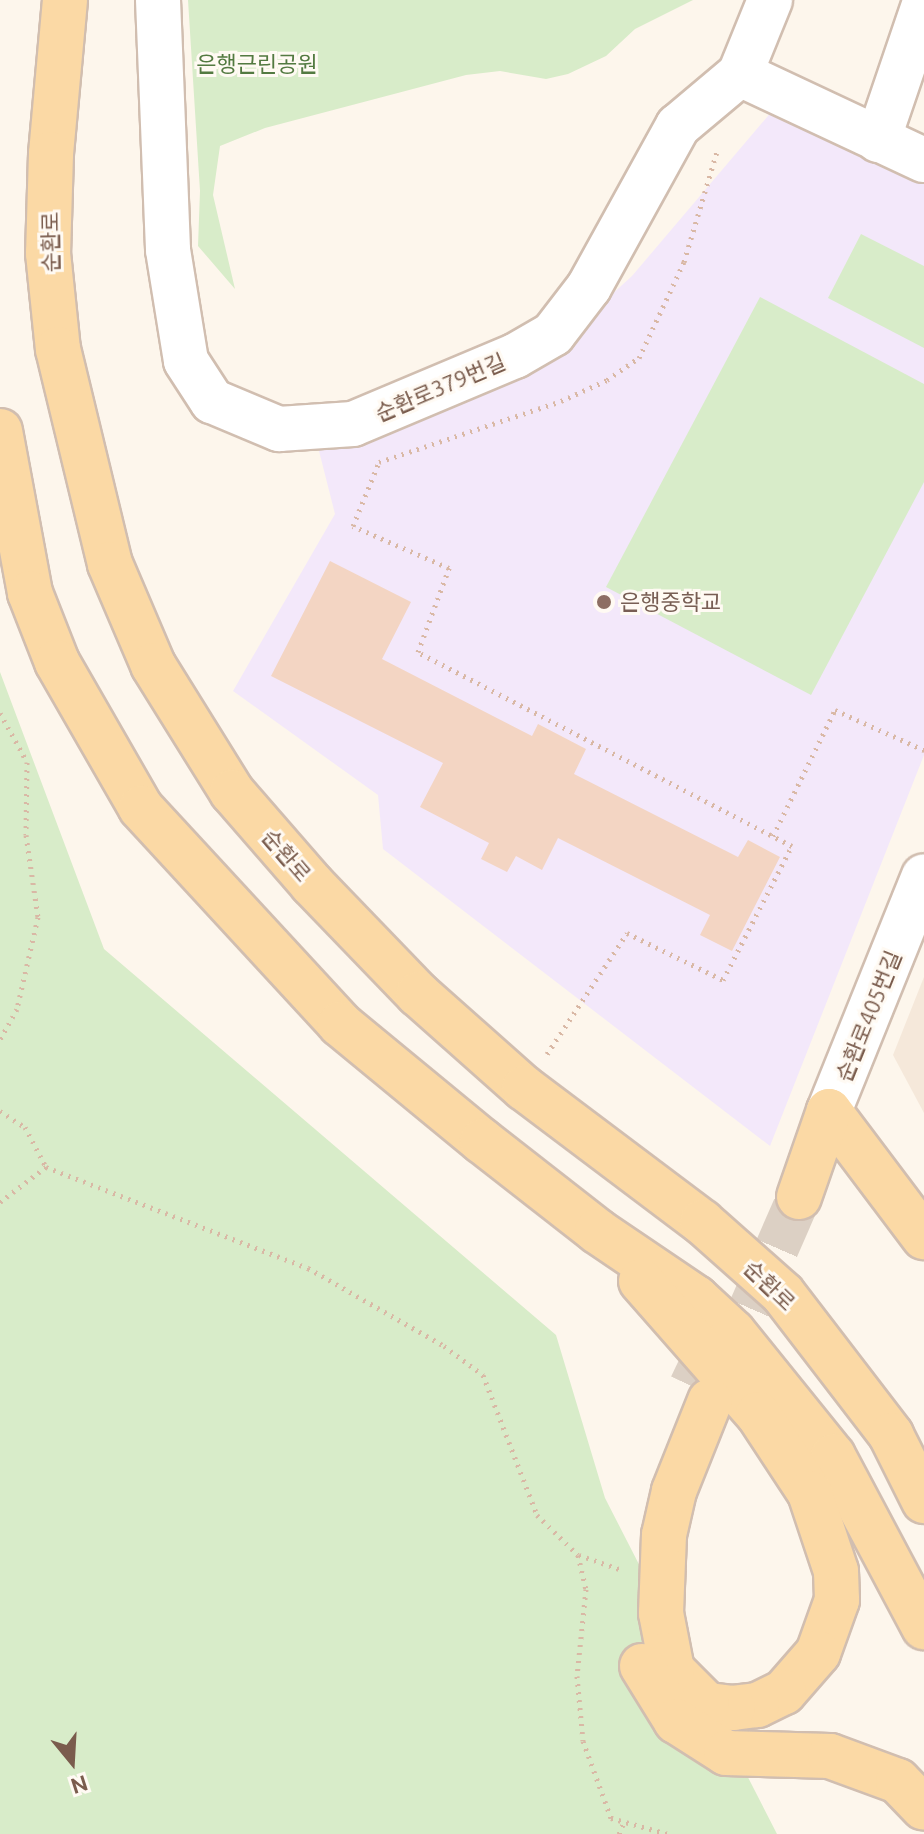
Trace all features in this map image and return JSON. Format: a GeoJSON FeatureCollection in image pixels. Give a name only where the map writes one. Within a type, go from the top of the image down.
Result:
{"type":"FeatureCollection","features":[{"type":"Feature","properties":{"kind":"main road","name":"순환로"},"geometry":{"type":"LineString","coordinates":[[65,0],[51,154],[48,253],[58,349],[110,564],[153,665],[232,792],[312,884],[418,994],[524,1088],[702,1222],[783,1294],[891,1435],[924,1501]]}},
{"type":"Feature","properties":{"kind":"main road"},"geometry":{"type":"LineString","coordinates":[[0,431],[30,593],[57,662],[141,808],[340,1024],[597,1231],[696,1298],[775,1379],[833,1456],[924,1627]]}},
{"type":"Feature","properties":{"kind":"main road"},"geometry":{"type":"LineString","coordinates":[[792,1191],[829,1111],[924,1237]]}},
{"type":"Feature","properties":{"kind":"main road"},"geometry":{"type":"LineString","coordinates":[[597,1231],[758,1414],[810,1493],[827,1531],[837,1600],[818,1653],[784,1692],[733,1708],[707,1705],[672,1670],[661,1613],[664,1535],[700,1394],[647,1508],[632,1574],[643,1671],[676,1721],[726,1753],[830,1756],[869,1767],[898,1781],[924,1808]]}},
{"type":"Feature","properties":{"kind":"street","name":"순환로379번길"},"geometry":{"type":"LineString","coordinates":[[158,0],[168,250],[186,361],[212,401],[279,429],[353,424],[515,356],[553,334],[589,287],[678,126],[740,74]]}},
{"type":"Feature","properties":{"kind":"street"},"geometry":{"type":"LineString","coordinates":[[770,0],[740,74],[924,160]]}},
{"type":"Feature","properties":{"kind":"street"},"geometry":{"type":"LineString","coordinates":[[878,140],[924,5]]}},
{"type":"Feature","properties":{"kind":"street","name":"순환로405번길"},"geometry":{"type":"LineString","coordinates":[[829,1111],[924,876]]}},
{"type":"Feature","properties":{"kind":"path"},"geometry":{"type":"LineString","coordinates":[[524,1088],[627,933],[723,980],[792,846],[418,652],[449,568],[353,526],[379,462],[561,401],[607,380],[639,358],[684,262],[723,132]]}},
{"type":"Feature","properties":{"kind":"path"},"geometry":{"type":"LineString","coordinates":[[773,836],[835,710],[924,750]]}},
{"type":"Feature","properties":{"kind":"path"},"geometry":{"type":"LineString","coordinates":[[0,713],[27,762],[26,835],[38,917],[17,1009],[0,1040]]}},
{"type":"Feature","properties":{"kind":"path"},"geometry":{"type":"LineString","coordinates":[[0,1111],[25,1127],[46,1167],[308,1268],[444,1346],[483,1375],[537,1515],[578,1555],[632,1574]]}},
{"type":"Feature","properties":{"kind":"path"},"geometry":{"type":"LineString","coordinates":[[0,1202],[46,1167]]}},
{"type":"Feature","properties":{"kind":"path"},"geometry":{"type":"LineString","coordinates":[[578,1555],[586,1589],[577,1676],[583,1741],[611,1818],[668,1834]]}},
{"type":"Feature","properties":{"kind":"path"},"geometry":{"type":"LineString","coordinates":[[619,1834],[624,1822]]}},
{"type":"Feature","properties":{"kind":"shaded area","name":"은행중학교"},"geometry":{"type":"Polygon","coordinates":[[[773,110],[924,174],[924,755],[770,1146],[383,849],[378,795],[233,691],[335,514],[318,447],[575,328],[632,276],[773,110]]]}},
{"type":"Feature","properties":{"kind":"shaded area"},"geometry":{"type":"Polygon","coordinates":[[[924,977],[924,1113],[893,1055],[924,977]]]}},
{"type":"Feature","properties":{"kind":"green space","name":"은행근린공원"},"geometry":{"type":"Polygon","coordinates":[[[188,0],[693,0],[635,29],[606,56],[568,74],[546,79],[500,71],[466,75],[265,128],[220,146],[213,195],[235,289],[198,246],[200,191],[188,0]]]}},
{"type":"Feature","properties":{"kind":"green space"},"geometry":{"type":"Polygon","coordinates":[[[861,234],[924,266],[924,348],[828,298],[861,234]]]}},
{"type":"Feature","properties":{"kind":"green space"},"geometry":{"type":"Polygon","coordinates":[[[760,297],[924,384],[924,482],[811,695],[606,587],[760,297]]]}},
{"type":"Feature","properties":{"kind":"green space"},"geometry":{"type":"Polygon","coordinates":[[[0,672],[104,949],[556,1335],[605,1498],[777,1834],[0,1834],[0,672]]]}},
{"type":"Feature","properties":{"kind":"building"},"geometry":{"type":"Polygon","coordinates":[[[330,561],[411,602],[382,659],[532,736],[538,724],[586,749],[574,774],[738,857],[748,840],[780,857],[732,951],[700,935],[710,915],[558,838],[542,870],[516,856],[507,872],[481,859],[489,843],[420,807],[443,763],[271,676],[330,561]]]}},
{"type":"Feature","properties":{"kind":"tunnel"},"geometry":{"type":"LineString","coordinates":[[724,1369],[799,1197]]}},
{"type":"Feature","properties":{"kind":"tunnel"},"geometry":{"type":"LineString","coordinates":[[691,1386],[720,1325]]}},
{"type":"Feature","properties":{"kind":"place","name":"은행중학교"},"geometry":{"type":"Point","coordinates":[604,602]}}]}
